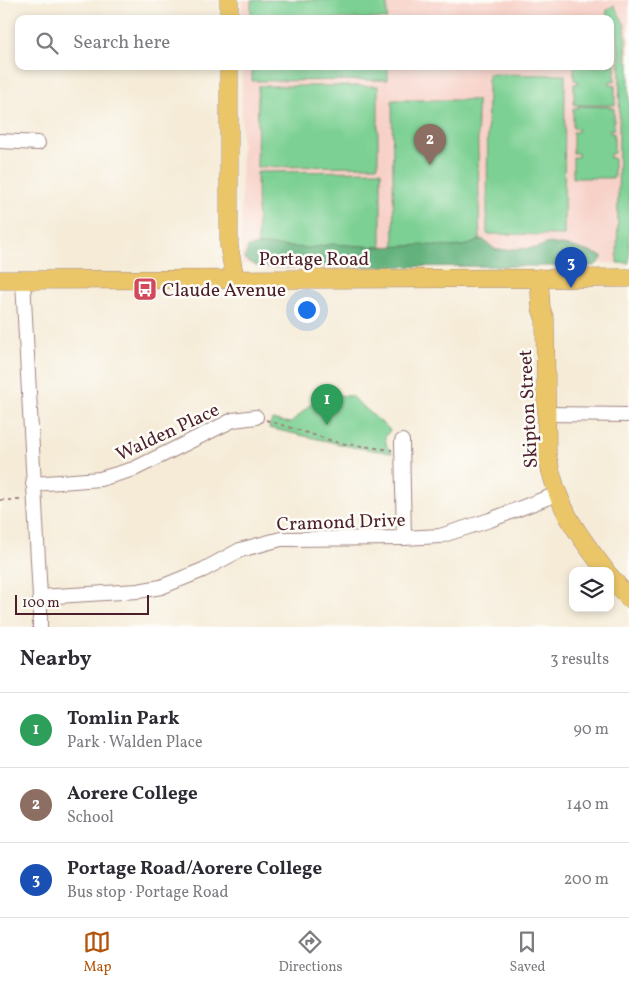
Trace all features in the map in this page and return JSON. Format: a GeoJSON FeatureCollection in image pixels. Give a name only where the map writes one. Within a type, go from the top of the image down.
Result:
{"type":"FeatureCollection","features":[{"type":"Feature","properties":{"kind":"main road"},"geometry":{"type":"LineString","coordinates":[[228,0],[229,15]]}},
{"type":"Feature","properties":{"kind":"main road"},"geometry":{"type":"LineString","coordinates":[[229,70],[230,279]]}},
{"type":"Feature","properties":{"kind":"main road","name":"Skipton Street"},"geometry":{"type":"LineString","coordinates":[[544,278],[548,311],[545,320],[547,454],[551,476],[570,523],[603,567]]}},
{"type":"Feature","properties":{"kind":"main road","name":"Portage Road"},"geometry":{"type":"LineString","coordinates":[[0,280],[629,278]]}},
{"type":"Feature","properties":{"kind":"main road"},"geometry":{"type":"LineString","coordinates":[[614,581],[629,599]]}},
{"type":"Feature","properties":{"kind":"street"},"geometry":{"type":"LineString","coordinates":[[0,141],[38,143]]}},
{"type":"Feature","properties":{"kind":"street"},"geometry":{"type":"LineString","coordinates":[[23,280],[40,627]]}},
{"type":"Feature","properties":{"kind":"street"},"geometry":{"type":"LineString","coordinates":[[547,414],[629,415]]}},
{"type":"Feature","properties":{"kind":"street","name":"Walden Place"},"geometry":{"type":"LineString","coordinates":[[33,484],[100,479],[126,472],[233,420],[256,417]]}},
{"type":"Feature","properties":{"kind":"street"},"geometry":{"type":"LineString","coordinates":[[402,446],[404,538]]}},
{"type":"Feature","properties":{"kind":"street","name":"Cramond Drive"},"geometry":{"type":"LineString","coordinates":[[40,597],[138,591],[160,587],[203,570],[240,550],[281,539],[440,536],[464,530],[557,494]]}},
{"type":"Feature","properties":{"kind":"path"},"geometry":{"type":"LineString","coordinates":[[256,417],[339,443],[402,446]]}},
{"type":"Feature","properties":{"kind":"path"},"geometry":{"type":"LineString","coordinates":[[0,500],[34,500]]}},
{"type":"Feature","properties":{"kind":"shaded area"},"geometry":{"type":"Polygon","coordinates":[[[242,0],[629,0],[629,65],[620,68],[617,263],[241,264],[242,70],[614,70],[614,15],[242,15],[242,0]]]}},
{"type":"Feature","properties":{"kind":"green space"},"geometry":{"type":"Polygon","coordinates":[[[251,0],[387,0],[387,15],[251,15],[251,0]]]}},
{"type":"Feature","properties":{"kind":"green space"},"geometry":{"type":"Polygon","coordinates":[[[614,5],[625,25],[627,62],[629,61],[629,263],[617,263],[620,68],[617,33],[614,30],[614,15],[606,15],[607,10],[614,5]]]}},
{"type":"Feature","properties":{"kind":"green space"},"geometry":{"type":"Polygon","coordinates":[[[615,60],[615,81],[610,81],[610,84],[615,85],[615,105],[574,105],[574,84],[578,84],[578,81],[574,80],[574,70],[614,70],[615,60]]]}},
{"type":"Feature","properties":{"kind":"green space"},"geometry":{"type":"Polygon","coordinates":[[[252,70],[388,70],[388,80],[252,81],[252,70]]]}},
{"type":"Feature","properties":{"kind":"green space"},"geometry":{"type":"Polygon","coordinates":[[[488,74],[565,75],[564,235],[487,234],[488,74]]]}},
{"type":"Feature","properties":{"kind":"green space"},"geometry":{"type":"Polygon","coordinates":[[[258,86],[378,86],[378,166],[257,167],[258,86]]]}},
{"type":"Feature","properties":{"kind":"green space"},"geometry":{"type":"Polygon","coordinates":[[[392,100],[477,100],[480,248],[394,249],[392,100]]]}},
{"type":"Feature","properties":{"kind":"green space"},"geometry":{"type":"Polygon","coordinates":[[[578,106],[614,108],[614,129],[610,129],[610,133],[614,133],[614,153],[610,154],[610,158],[614,158],[614,178],[573,178],[573,157],[578,157],[578,153],[573,153],[573,132],[578,132],[578,129],[573,128],[573,108],[578,108],[578,106]]]}},
{"type":"Feature","properties":{"kind":"green space"},"geometry":{"type":"Polygon","coordinates":[[[381,171],[381,249],[258,254],[257,172],[381,171]]]}},
{"type":"Feature","properties":{"kind":"green space"},"geometry":{"type":"Polygon","coordinates":[[[482,239],[496,250],[536,248],[549,243],[574,247],[602,256],[602,259],[595,266],[258,267],[244,259],[248,247],[261,245],[309,248],[332,244],[380,247],[427,245],[453,247],[468,245],[482,239]]]}},
{"type":"Feature","properties":{"kind":"green space"},"geometry":{"type":"Polygon","coordinates":[[[321,394],[351,396],[390,430],[385,437],[387,447],[393,453],[353,447],[269,428],[272,420],[291,423],[321,394]]]}},
{"type":"Feature","properties":{"kind":"place","name":"Aorere College"},"geometry":{"type":"Point","coordinates":[430,165]}},
{"type":"Feature","properties":{"kind":"place","name":"Portage Road/Aorere College"},"geometry":{"type":"Point","coordinates":[571,288]}},
{"type":"Feature","properties":{"kind":"place","name":"Claude Avenue"},"geometry":{"type":"Point","coordinates":[145,289]}},
{"type":"Feature","properties":{"kind":"place","name":"Tomlin Park"},"geometry":{"type":"Point","coordinates":[327,425]}}]}
